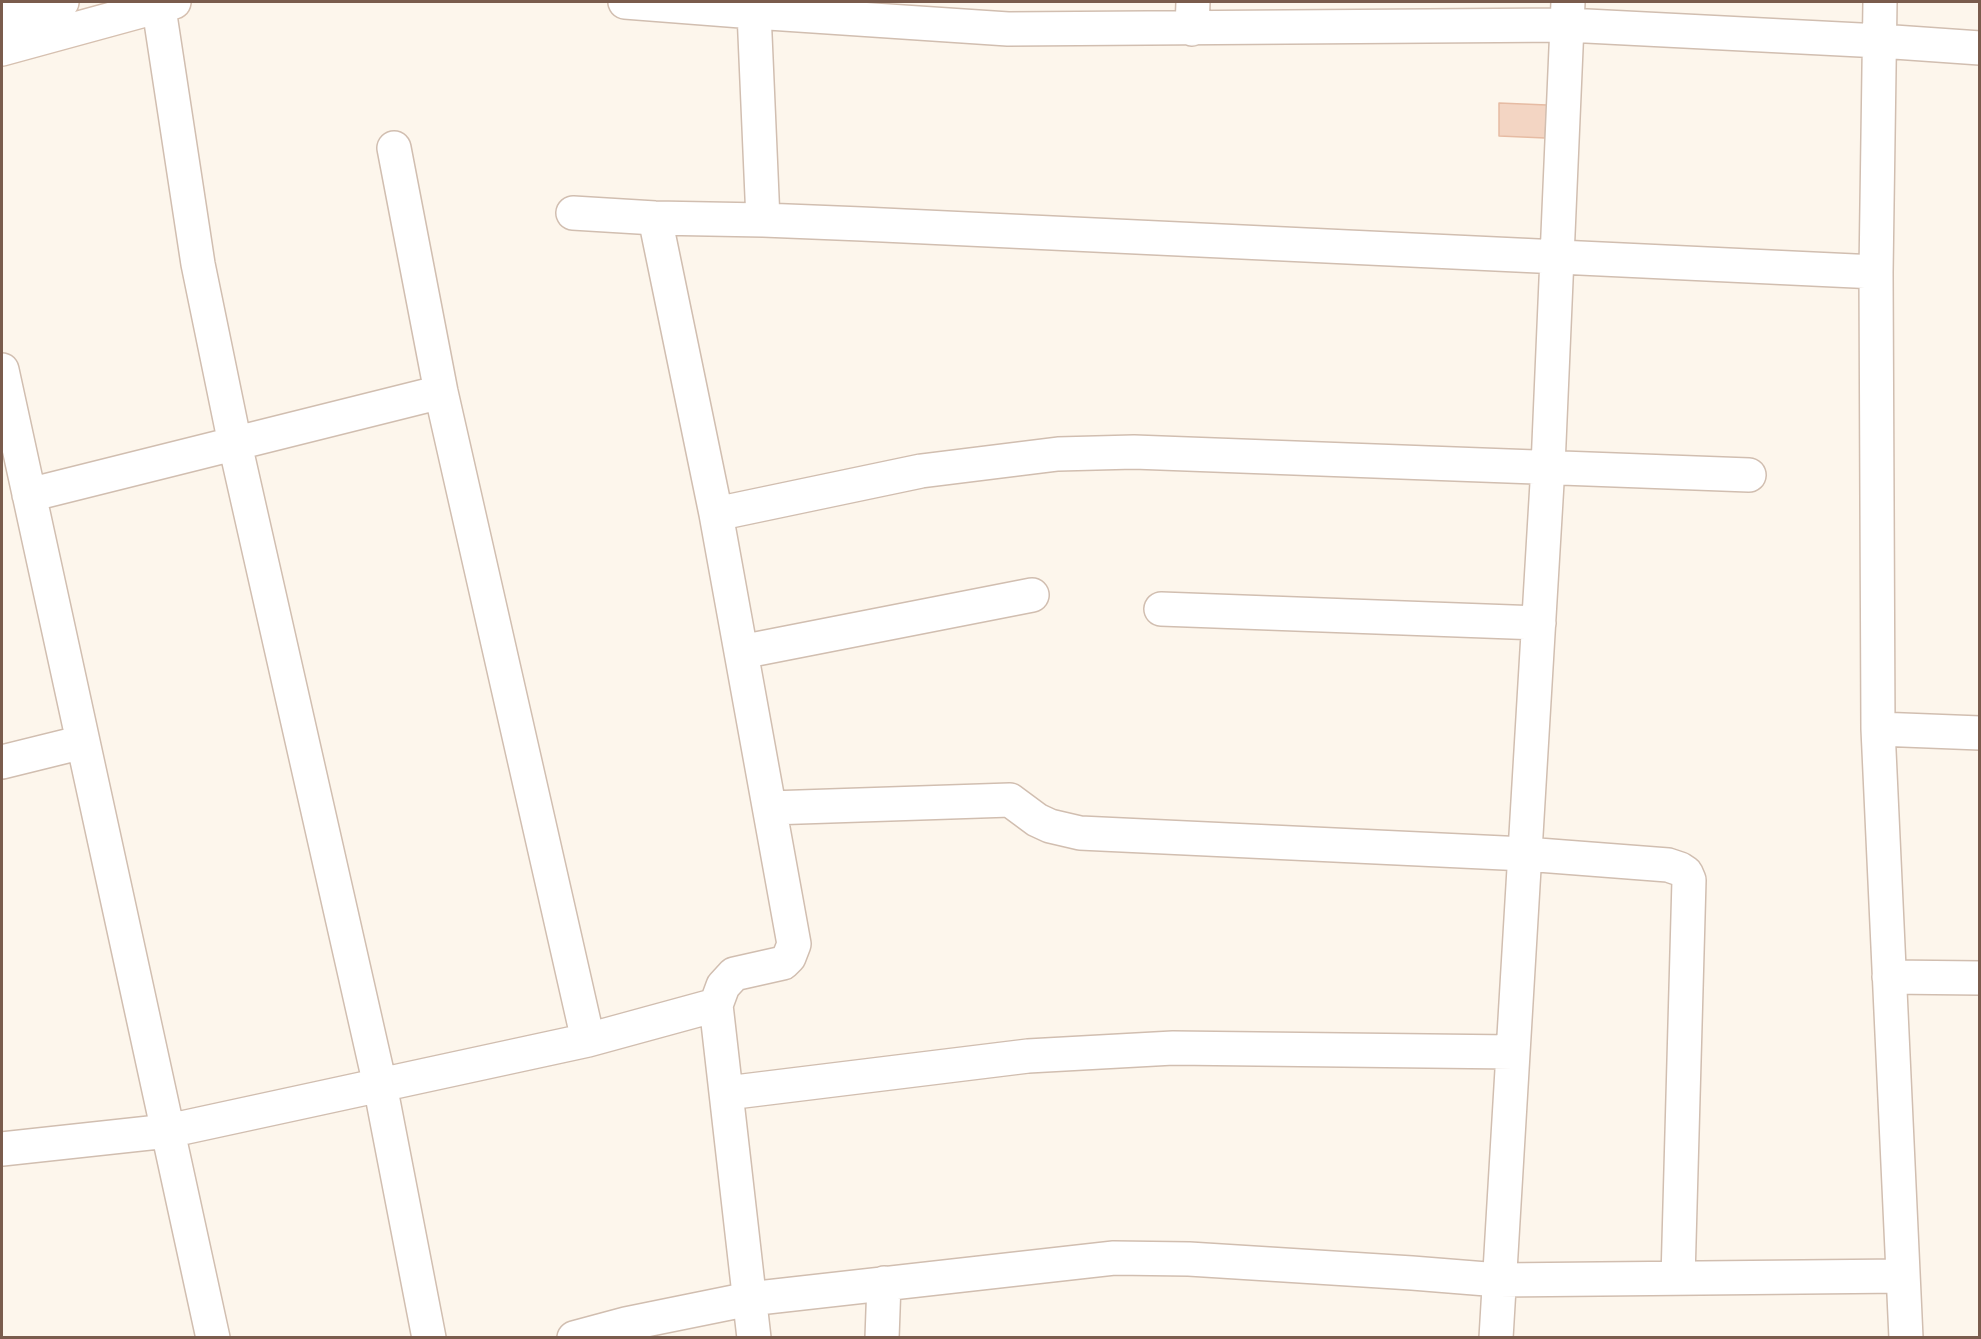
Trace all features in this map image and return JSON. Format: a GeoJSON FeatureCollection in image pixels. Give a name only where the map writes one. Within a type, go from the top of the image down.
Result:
{"type":"FeatureCollection","features":[{"type":"Feature","properties":{"kind":"street"},"geometry":{"type":"LineString","coordinates":[[2,20],[62,2]]}},
{"type":"Feature","properties":{"kind":"street"},"geometry":{"type":"LineString","coordinates":[[625,2],[1008,29],[1193,15],[1567,13],[1980,48]]}},
{"type":"Feature","properties":{"kind":"street"},"geometry":{"type":"LineString","coordinates":[[1880,2],[1876,272],[1878,729],[1906,1338]]}},
{"type":"Feature","properties":{"kind":"street"},"geometry":{"type":"LineString","coordinates":[[2,49],[163,3],[198,264],[235,444],[380,1085],[429,1338]]}},
{"type":"Feature","properties":{"kind":"street"},"geometry":{"type":"LineString","coordinates":[[754,12],[763,219]]}},
{"type":"Feature","properties":{"kind":"street"},"geometry":{"type":"LineString","coordinates":[[1496,1338],[1548,466],[1567,13]]}},
{"type":"Feature","properties":{"kind":"street"},"geometry":{"type":"LineString","coordinates":[[394,148],[441,392],[588,1040]]}},
{"type":"Feature","properties":{"kind":"street"},"geometry":{"type":"LineString","coordinates":[[573,213],[655,218],[763,219],[1876,272]]}},
{"type":"Feature","properties":{"kind":"street"},"geometry":{"type":"LineString","coordinates":[[655,218],[717,514],[794,944],[783,963],[734,974],[723,986],[716,1005],[728,1093],[754,1338]]}},
{"type":"Feature","properties":{"kind":"street"},"geometry":{"type":"LineString","coordinates":[[3,383],[213,1338]]}},
{"type":"Feature","properties":{"kind":"street"},"geometry":{"type":"LineString","coordinates":[[29,495],[441,392]]}},
{"type":"Feature","properties":{"kind":"street"},"geometry":{"type":"LineString","coordinates":[[717,514],[921,471],[1058,454],[1146,452],[1749,475]]}},
{"type":"Feature","properties":{"kind":"street"},"geometry":{"type":"LineString","coordinates":[[741,652],[1032,595]]}},
{"type":"Feature","properties":{"kind":"street"},"geometry":{"type":"LineString","coordinates":[[1161,609],[1539,623]]}},
{"type":"Feature","properties":{"kind":"street"},"geometry":{"type":"LineString","coordinates":[[1878,729],[1980,733]]}},
{"type":"Feature","properties":{"kind":"street"},"geometry":{"type":"LineString","coordinates":[[2,762],[83,742]]}},
{"type":"Feature","properties":{"kind":"street"},"geometry":{"type":"LineString","coordinates":[[770,808],[1010,800],[1037,820],[1050,826],[1080,833],[1525,854],[1668,865],[1680,869],[1689,880],[1677,1278]]}},
{"type":"Feature","properties":{"kind":"street"},"geometry":{"type":"LineString","coordinates":[[1890,977],[1980,978]]}},
{"type":"Feature","properties":{"kind":"street"},"geometry":{"type":"LineString","coordinates":[[2,1149],[168,1131],[588,1040],[716,1005]]}},
{"type":"Feature","properties":{"kind":"street"},"geometry":{"type":"LineString","coordinates":[[728,1093],[1028,1056],[1173,1048],[1513,1052]]}},
{"type":"Feature","properties":{"kind":"street"},"geometry":{"type":"LineString","coordinates":[[574,1338],[626,1324],[749,1299],[1114,1258],[1201,1260],[1499,1280],[1903,1276]]}},
{"type":"Feature","properties":{"kind":"street"},"geometry":{"type":"LineString","coordinates":[[882,1338],[884,1283]]}},
{"type":"Feature","properties":{"kind":"building"},"geometry":{"type":"Polygon","coordinates":[[[1499,103],[1547,105],[1545,138],[1499,136],[1499,103]]]}}]}
